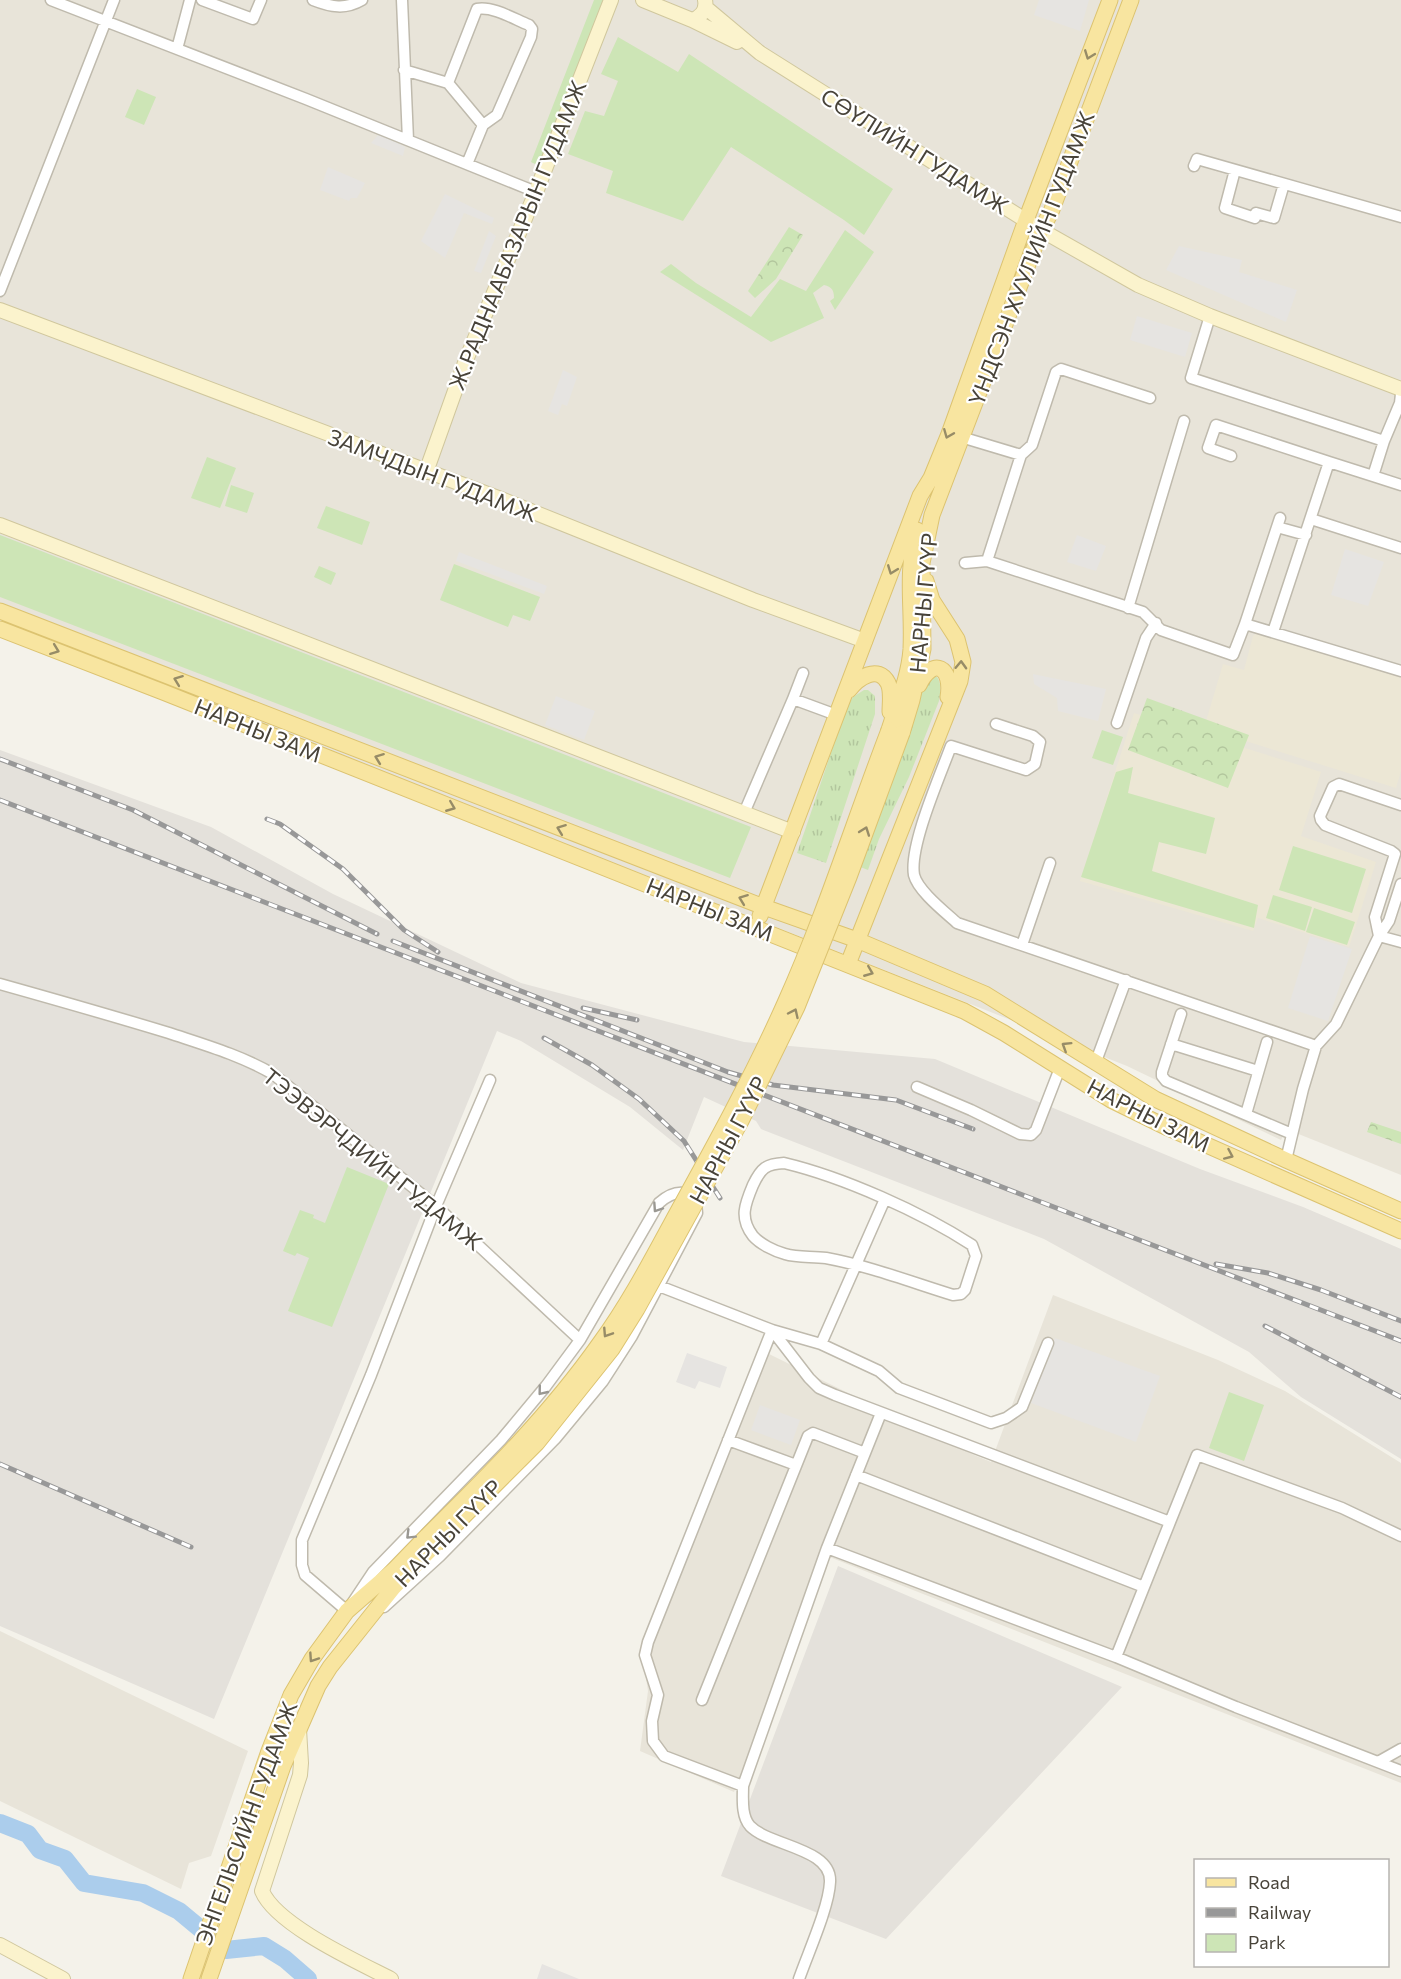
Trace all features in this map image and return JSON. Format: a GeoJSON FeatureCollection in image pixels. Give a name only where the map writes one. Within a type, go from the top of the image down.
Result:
{"type":"FeatureCollection","features":[{"type":"Feature","properties":{"kind":"main road","name":"ҮНДСЭН ХУУЛИЙН ГУДАМЖ"},"geometry":{"type":"LineString","coordinates":[[931,478],[1110,0]]}},
{"type":"Feature","properties":{"kind":"main road","name":"ҮНДСЭН ХУУЛИЙН ГУДАМЖ"},"geometry":{"type":"LineString","coordinates":[[932,515],[1041,230],[1052,212],[1131,0]]}},
{"type":"Feature","properties":{"kind":"main road","name":"НАРНЫ ГҮҮР"},"geometry":{"type":"LineString","coordinates":[[895,731],[911,651],[909,577],[911,550],[931,478]]}},
{"type":"Feature","properties":{"kind":"main road"},"geometry":{"type":"LineString","coordinates":[[756,927],[920,496],[931,478]]}},
{"type":"Feature","properties":{"kind":"main road","name":"НАРНЫ ГҮҮР"},"geometry":{"type":"LineString","coordinates":[[330,1667],[393,1588],[434,1546],[572,1382],[602,1341],[628,1301],[731,1116],[786,1003],[895,731],[912,700],[923,649],[922,563],[932,515]]}},
{"type":"Feature","properties":{"kind":"main road"},"geometry":{"type":"LineString","coordinates":[[922,563],[932,600],[957,639],[963,662],[960,681],[944,720]]}},
{"type":"Feature","properties":{"kind":"main road","name":"НАРНЫ ЗАМ"},"geometry":{"type":"LineString","coordinates":[[0,611],[764,907],[857,940],[985,994],[1155,1099],[1401,1211]]}},
{"type":"Feature","properties":{"kind":"main road","name":"НАРНЫ ЗАМ"},"geometry":{"type":"LineString","coordinates":[[0,629],[964,1011],[1004,1033],[1111,1100],[1168,1128],[1401,1231]]}},
{"type":"Feature","properties":{"kind":"main road"},"geometry":{"type":"LineString","coordinates":[[848,964],[943,744],[944,720],[951,683],[947,673],[933,668],[925,673],[912,700]]}},
{"type":"Feature","properties":{"kind":"main road"},"geometry":{"type":"LineString","coordinates":[[842,700],[860,679],[874,674],[883,677],[890,689],[895,731]]}},
{"type":"Feature","properties":{"kind":"main road"},"geometry":{"type":"LineString","coordinates":[[1292,1182],[1282,1174],[1285,1168],[1308,1176],[1331,1180]]}},
{"type":"Feature","properties":{"kind":"main road","name":"НАРНЫ ГҮҮР"},"geometry":{"type":"LineString","coordinates":[[347,1611],[394,1570],[434,1546]]}},
{"type":"Feature","properties":{"kind":"main road","name":"ЭНГЕЛЬСИЙН ГУДАМЖ"},"geometry":{"type":"LineString","coordinates":[[192,1977],[269,1751],[291,1695],[312,1659],[347,1611]]}},
{"type":"Feature","properties":{"kind":"main road","name":"ЭНГЕЛЬСИЙН ГУДАМЖ"},"geometry":{"type":"LineString","coordinates":[[210,1979],[283,1766],[318,1686],[330,1667]]}},
{"type":"Feature","properties":{"kind":"street"},"geometry":{"type":"LineString","coordinates":[[51,0],[536,192]]}},
{"type":"Feature","properties":{"kind":"street"},"geometry":{"type":"LineString","coordinates":[[0,291],[114,0]]}},
{"type":"Feature","properties":{"kind":"street"},"geometry":{"type":"LineString","coordinates":[[177,49],[190,0]]}},
{"type":"Feature","properties":{"kind":"street"},"geometry":{"type":"LineString","coordinates":[[202,0],[219,3],[253,19],[261,0]]}},
{"type":"Feature","properties":{"kind":"street"},"geometry":{"type":"LineString","coordinates":[[314,0],[338,7],[345,7],[351,2],[362,0]]}},
{"type":"Feature","properties":{"kind":"street","name":"Ж.РАДНААБАЗАРЫН ГУДАМЖ"},"geometry":{"type":"LineString","coordinates":[[426,472],[466,360],[536,192],[611,0]]}},
{"type":"Feature","properties":{"kind":"street"},"geometry":{"type":"LineString","coordinates":[[643,0],[692,20],[760,53]]}},
{"type":"Feature","properties":{"kind":"street"},"geometry":{"type":"LineString","coordinates":[[399,2],[408,140]]}},
{"type":"Feature","properties":{"kind":"street","name":"СӨҮЛИЙН ГУДАМЖ"},"geometry":{"type":"LineString","coordinates":[[692,20],[698,18],[705,4],[760,53],[1041,230],[1138,285],[1401,392]]}},
{"type":"Feature","properties":{"kind":"street"},"geometry":{"type":"LineString","coordinates":[[448,83],[477,9],[493,10],[532,28],[531,37],[497,115],[483,125],[468,164]]}},
{"type":"Feature","properties":{"kind":"street"},"geometry":{"type":"LineString","coordinates":[[404,70],[448,83],[483,125]]}},
{"type":"Feature","properties":{"kind":"street"},"geometry":{"type":"LineString","coordinates":[[1194,166],[1197,159],[1401,217]]}},
{"type":"Feature","properties":{"kind":"street"},"geometry":{"type":"LineString","coordinates":[[1235,170],[1225,208],[1255,218],[1256,213],[1274,218],[1284,184]]}},
{"type":"Feature","properties":{"kind":"street","name":"ЗАМЧДЫН ГУДАМЖ"},"geometry":{"type":"LineString","coordinates":[[0,310],[501,499],[743,596],[865,641]]}},
{"type":"Feature","properties":{"kind":"street"},"geometry":{"type":"LineString","coordinates":[[1210,316],[1191,378],[1384,441]]}},
{"type":"Feature","properties":{"kind":"street"},"geometry":{"type":"LineString","coordinates":[[987,561],[1021,455],[1032,445],[1056,372],[1061,369],[1150,398]]}},
{"type":"Feature","properties":{"kind":"street"},"geometry":{"type":"LineString","coordinates":[[1373,476],[1384,441],[1400,403],[1401,392]]}},
{"type":"Feature","properties":{"kind":"street"},"geometry":{"type":"LineString","coordinates":[[1128,608],[1184,421]]}},
{"type":"Feature","properties":{"kind":"street"},"geometry":{"type":"LineString","coordinates":[[1231,456],[1208,448],[1216,425],[1401,485]]}},
{"type":"Feature","properties":{"kind":"street"},"geometry":{"type":"LineString","coordinates":[[961,437],[1021,455]]}},
{"type":"Feature","properties":{"kind":"street"},"geometry":{"type":"LineString","coordinates":[[1273,632],[1329,462]]}},
{"type":"Feature","properties":{"kind":"street"},"geometry":{"type":"LineString","coordinates":[[1311,519],[1401,548]]}},
{"type":"Feature","properties":{"kind":"street"},"geometry":{"type":"LineString","coordinates":[[965,563],[987,561],[1143,612],[1161,630],[1233,655],[1278,522],[1305,535]]}},
{"type":"Feature","properties":{"kind":"street"},"geometry":{"type":"LineString","coordinates":[[0,525],[793,832]]}},
{"type":"Feature","properties":{"kind":"street"},"geometry":{"type":"LineString","coordinates":[[1117,723],[1146,638],[1156,623]]}},
{"type":"Feature","properties":{"kind":"street"},"geometry":{"type":"LineString","coordinates":[[1245,624],[1401,671]]}},
{"type":"Feature","properties":{"kind":"street"},"geometry":{"type":"LineString","coordinates":[[744,813],[803,672]]}},
{"type":"Feature","properties":{"kind":"street"},"geometry":{"type":"LineString","coordinates":[[793,699],[831,713]]}},
{"type":"Feature","properties":{"kind":"street"},"geometry":{"type":"LineString","coordinates":[[996,724],[1033,736],[1040,742],[1035,764],[1026,770],[943,744],[915,848],[914,876],[935,903],[957,923],[1316,1046]]}},
{"type":"Feature","properties":{"kind":"street"},"geometry":{"type":"LineString","coordinates":[[1379,936],[1375,917],[1395,854],[1325,825],[1320,816],[1333,787],[1339,784],[1401,805]]}},
{"type":"Feature","properties":{"kind":"street"},"geometry":{"type":"LineString","coordinates":[[1022,945],[1050,863]]}},
{"type":"Feature","properties":{"kind":"street"},"geometry":{"type":"LineString","coordinates":[[1286,1160],[1316,1046],[1336,1024],[1379,936],[1389,921],[1401,885]]}},
{"type":"Feature","properties":{"kind":"street"},"geometry":{"type":"LineString","coordinates":[[1379,936],[1401,942]]}},
{"type":"Feature","properties":{"kind":"street"},"geometry":{"type":"LineString","coordinates":[[1095,1064],[1126,980]]}},
{"type":"Feature","properties":{"kind":"street","name":"ТЭЭВЭРЧДИЙН ГУДАМЖ"},"geometry":{"type":"LineString","coordinates":[[0,984],[153,1028],[221,1050],[257,1065],[288,1086],[436,1206],[580,1340]]}},
{"type":"Feature","properties":{"kind":"street"},"geometry":{"type":"LineString","coordinates":[[1181,1014],[1162,1072],[1166,1081],[1292,1134]]}},
{"type":"Feature","properties":{"kind":"street"},"geometry":{"type":"LineString","coordinates":[[1246,1114],[1267,1042]]}},
{"type":"Feature","properties":{"kind":"street"},"geometry":{"type":"LineString","coordinates":[[1171,1044],[1258,1071]]}},
{"type":"Feature","properties":{"kind":"street"},"geometry":{"type":"LineString","coordinates":[[917,1087],[1020,1134],[1031,1135],[1036,1130],[1060,1068]]}},
{"type":"Feature","properties":{"kind":"street"},"geometry":{"type":"LineString","coordinates":[[434,1546],[555,1439],[603,1381],[632,1336],[697,1214],[697,1207],[693,1199],[678,1192],[672,1193],[659,1203],[580,1340],[546,1386],[501,1440],[373,1572],[347,1611],[305,1575],[302,1565],[302,1540],[371,1375],[436,1206],[490,1080]]}},
{"type":"Feature","properties":{"kind":"street"},"geometry":{"type":"LineString","coordinates":[[784,1163],[804,1168],[885,1199],[972,1245],[976,1256],[962,1294],[953,1295],[824,1258],[786,1255],[769,1248],[754,1237],[744,1220],[745,1204],[760,1171],[770,1164],[784,1163]]}},
{"type":"Feature","properties":{"kind":"street"},"geometry":{"type":"LineString","coordinates":[[821,1344],[885,1199]]}},
{"type":"Feature","properties":{"kind":"street"},"geometry":{"type":"LineString","coordinates":[[659,1286],[772,1330],[821,1344],[879,1371],[899,1388],[986,1423],[1003,1420],[1022,1407],[1048,1343]]}},
{"type":"Feature","properties":{"kind":"street"},"geometry":{"type":"LineString","coordinates":[[772,1330],[819,1388],[1170,1522]]}},
{"type":"Feature","properties":{"kind":"street"},"geometry":{"type":"LineString","coordinates":[[743,1786],[664,1756],[653,1741],[652,1721],[658,1695],[645,1655],[648,1641],[772,1330]]}},
{"type":"Feature","properties":{"kind":"street"},"geometry":{"type":"LineString","coordinates":[[799,1979],[828,1898],[831,1880],[828,1870],[818,1858],[771,1839],[750,1826],[744,1816],[743,1786],[826,1548],[881,1413]]}},
{"type":"Feature","properties":{"kind":"street"},"geometry":{"type":"LineString","coordinates":[[702,1700],[808,1436],[813,1433],[865,1453]]}},
{"type":"Feature","properties":{"kind":"street"},"geometry":{"type":"LineString","coordinates":[[728,1440],[796,1465]]}},
{"type":"Feature","properties":{"kind":"street"},"geometry":{"type":"LineString","coordinates":[[1116,1658],[1197,1455],[1342,1508],[1401,1536]]}},
{"type":"Feature","properties":{"kind":"street"},"geometry":{"type":"LineString","coordinates":[[856,1475],[1144,1587]]}},
{"type":"Feature","properties":{"kind":"street"},"geometry":{"type":"LineString","coordinates":[[826,1548],[1116,1658],[1401,1771]]}},
{"type":"Feature","properties":{"kind":"street"},"geometry":{"type":"LineString","coordinates":[[299,1727],[300,1774],[262,1892],[271,1906],[290,1922],[391,1979]]}},
{"type":"Feature","properties":{"kind":"street"},"geometry":{"type":"LineString","coordinates":[[1378,1762],[1401,1749]]}},
{"type":"Feature","properties":{"kind":"street"},"geometry":{"type":"LineString","coordinates":[[0,1945],[63,1979]]}},
{"type":"Feature","properties":{"kind":"shaded area"},"geometry":{"type":"Polygon","coordinates":[[[0,0],[1401,0],[1401,1175],[1286,1129],[1281,1140],[1127,1066],[0,620],[0,0]]]}},
{"type":"Feature","properties":{"kind":"shaded area"},"geometry":{"type":"Polygon","coordinates":[[[1039,0],[1089,0],[1080,31],[1034,15],[1039,0]]]}},
{"type":"Feature","properties":{"kind":"shaded area"},"geometry":{"type":"Polygon","coordinates":[[[379,134],[405,147],[403,156],[371,143],[379,134]]]}},
{"type":"Feature","properties":{"kind":"shaded area"},"geometry":{"type":"Polygon","coordinates":[[[328,167],[365,183],[357,198],[351,198],[349,201],[320,190],[328,167]]]}},
{"type":"Feature","properties":{"kind":"shaded area"},"geometry":{"type":"Polygon","coordinates":[[[445,194],[494,218],[492,224],[464,213],[445,258],[421,241],[445,194]]]}},
{"type":"Feature","properties":{"kind":"shaded area"},"geometry":{"type":"Polygon","coordinates":[[[489,231],[496,236],[481,273],[474,271],[489,231]]]}},
{"type":"Feature","properties":{"kind":"shaded area"},"geometry":{"type":"Polygon","coordinates":[[[1179,246],[1242,260],[1239,272],[1297,290],[1286,322],[1166,270],[1179,246]]]}},
{"type":"Feature","properties":{"kind":"shaded area"},"geometry":{"type":"Polygon","coordinates":[[[1137,316],[1192,333],[1185,357],[1130,340],[1137,316]]]}},
{"type":"Feature","properties":{"kind":"shaded area"},"geometry":{"type":"Polygon","coordinates":[[[563,370],[577,377],[567,406],[562,404],[558,415],[548,411],[563,370]]]}},
{"type":"Feature","properties":{"kind":"shaded area"},"geometry":{"type":"Polygon","coordinates":[[[1077,535],[1106,546],[1096,571],[1067,562],[1077,535]]]}},
{"type":"Feature","properties":{"kind":"shaded area"},"geometry":{"type":"Polygon","coordinates":[[[1345,549],[1384,562],[1368,606],[1331,595],[1345,549]]]}},
{"type":"Feature","properties":{"kind":"shaded area"},"geometry":{"type":"Polygon","coordinates":[[[459,552],[547,586],[544,594],[456,561],[459,552]]]}},
{"type":"Feature","properties":{"kind":"shaded area"},"geometry":{"type":"Polygon","coordinates":[[[1258,632],[1401,677],[1401,771],[1396,788],[1204,728],[1223,664],[1244,670],[1253,636],[1258,632]]]}},
{"type":"Feature","properties":{"kind":"shaded area"},"geometry":{"type":"Polygon","coordinates":[[[1033,674],[1106,689],[1098,721],[1058,711],[1057,698],[1034,684],[1033,674]]]}},
{"type":"Feature","properties":{"kind":"shaded area"},"geometry":{"type":"Polygon","coordinates":[[[556,696],[595,711],[584,740],[545,725],[556,696]]]}},
{"type":"Feature","properties":{"kind":"shaded area"},"geometry":{"type":"Polygon","coordinates":[[[1134,713],[1321,772],[1301,836],[1376,862],[1349,947],[1258,918],[1253,931],[1080,881],[1134,713]]]}},
{"type":"Feature","properties":{"kind":"shaded area"},"geometry":{"type":"Polygon","coordinates":[[[0,750],[211,827],[333,894],[521,983],[744,1042],[935,1059],[1200,1169],[1303,1207],[1401,1249],[1401,1459],[1301,1397],[1249,1352],[1044,1239],[761,1129],[756,1121],[704,1097],[683,1150],[630,1107],[521,1041],[497,1031],[214,1719],[0,1626],[0,750]]]}},
{"type":"Feature","properties":{"kind":"shaded area"},"geometry":{"type":"Polygon","coordinates":[[[1310,936],[1352,949],[1328,1021],[1288,1008],[1310,936]]]}},
{"type":"Feature","properties":{"kind":"shaded area"},"geometry":{"type":"Polygon","coordinates":[[[1053,1295],[1218,1360],[1285,1391],[1401,1463],[1401,1783],[827,1556],[734,1792],[640,1751],[648,1691],[643,1659],[769,1354],[991,1462],[1053,1295]]]}},
{"type":"Feature","properties":{"kind":"shaded area"},"geometry":{"type":"Polygon","coordinates":[[[1055,1338],[1160,1376],[1136,1442],[1031,1403],[1055,1338]]]}},
{"type":"Feature","properties":{"kind":"shaded area"},"geometry":{"type":"Polygon","coordinates":[[[687,1353],[727,1367],[720,1388],[699,1381],[695,1389],[676,1382],[687,1353]]]}},
{"type":"Feature","properties":{"kind":"shaded area"},"geometry":{"type":"Polygon","coordinates":[[[760,1405],[800,1420],[791,1445],[751,1430],[760,1405]]]}},
{"type":"Feature","properties":{"kind":"shaded area"},"geometry":{"type":"Polygon","coordinates":[[[838,1566],[1122,1687],[886,1939],[721,1876],[838,1566]]]}},
{"type":"Feature","properties":{"kind":"shaded area"},"geometry":{"type":"Polygon","coordinates":[[[0,1631],[248,1751],[211,1856],[189,1863],[181,1889],[0,1801],[0,1631]]]}},
{"type":"Feature","properties":{"kind":"shaded area"},"geometry":{"type":"Polygon","coordinates":[[[542,1964],[579,1979],[537,1979],[542,1964]]]}},
{"type":"Feature","properties":{"kind":"green space"},"geometry":{"type":"Polygon","coordinates":[[[594,0],[605,0],[541,167],[531,162],[594,0]]]}},
{"type":"Feature","properties":{"kind":"green space"},"geometry":{"type":"Polygon","coordinates":[[[618,37],[678,72],[689,54],[893,189],[864,235],[731,147],[683,221],[606,193],[613,171],[568,154],[585,111],[604,116],[618,81],[601,74],[618,37]]]}},
{"type":"Feature","properties":{"kind":"green space"},"geometry":{"type":"Polygon","coordinates":[[[137,89],[156,97],[144,125],[125,117],[137,89]]]}},
{"type":"Feature","properties":{"kind":"green space"},"geometry":{"type":"Polygon","coordinates":[[[789,227],[803,235],[776,279],[755,298],[748,291],[789,227]]]}},
{"type":"Feature","properties":{"kind":"green space"},"geometry":{"type":"Polygon","coordinates":[[[845,230],[874,252],[835,310],[830,301],[834,298],[833,291],[824,285],[813,293],[824,318],[771,342],[660,272],[671,264],[696,283],[751,317],[780,279],[806,291],[845,230]]]}},
{"type":"Feature","properties":{"kind":"green space"},"geometry":{"type":"Polygon","coordinates":[[[207,457],[236,468],[220,508],[191,498],[207,457]]]}},
{"type":"Feature","properties":{"kind":"green space"},"geometry":{"type":"Polygon","coordinates":[[[231,485],[254,493],[247,513],[225,506],[231,485]]]}},
{"type":"Feature","properties":{"kind":"green space"},"geometry":{"type":"Polygon","coordinates":[[[326,506],[370,522],[362,545],[317,528],[326,506]]]}},
{"type":"Feature","properties":{"kind":"green space"},"geometry":{"type":"Polygon","coordinates":[[[0,535],[751,827],[730,878],[0,597],[0,535]]]}},
{"type":"Feature","properties":{"kind":"green space"},"geometry":{"type":"Polygon","coordinates":[[[454,564],[540,597],[530,621],[513,615],[508,627],[440,600],[454,564]]]}},
{"type":"Feature","properties":{"kind":"green space"},"geometry":{"type":"Polygon","coordinates":[[[319,566],[336,573],[331,585],[314,577],[319,566]]]}},
{"type":"Feature","properties":{"kind":"green space"},"geometry":{"type":"Polygon","coordinates":[[[933,677],[937,677],[940,683],[939,701],[909,777],[879,839],[868,870],[855,865],[920,689],[933,677]]]}},
{"type":"Feature","properties":{"kind":"green space"},"geometry":{"type":"Polygon","coordinates":[[[868,690],[875,696],[875,714],[826,863],[797,853],[849,703],[853,697],[868,690]]]}},
{"type":"Feature","properties":{"kind":"green space"},"geometry":{"type":"Polygon","coordinates":[[[1147,698],[1249,735],[1228,788],[1128,750],[1147,698]]]}},
{"type":"Feature","properties":{"kind":"green space"},"geometry":{"type":"Polygon","coordinates":[[[1102,730],[1123,737],[1113,765],[1092,758],[1102,730]]]}},
{"type":"Feature","properties":{"kind":"green space"},"geometry":{"type":"Polygon","coordinates":[[[1133,767],[1128,793],[1215,818],[1206,854],[1159,842],[1152,871],[1258,905],[1254,928],[1081,877],[1116,772],[1133,767]]]}},
{"type":"Feature","properties":{"kind":"green space"},"geometry":{"type":"Polygon","coordinates":[[[1293,846],[1366,869],[1352,913],[1279,890],[1293,846]]]}},
{"type":"Feature","properties":{"kind":"green space"},"geometry":{"type":"Polygon","coordinates":[[[1273,895],[1312,907],[1305,931],[1266,918],[1273,895]]]}},
{"type":"Feature","properties":{"kind":"green space"},"geometry":{"type":"Polygon","coordinates":[[[1314,908],[1355,922],[1347,945],[1306,932],[1314,908]]]}},
{"type":"Feature","properties":{"kind":"green space"},"geometry":{"type":"Polygon","coordinates":[[[1371,1122],[1401,1132],[1401,1144],[1367,1132],[1371,1122]]]}},
{"type":"Feature","properties":{"kind":"green space"},"geometry":{"type":"Polygon","coordinates":[[[347,1167],[389,1184],[332,1327],[288,1311],[309,1258],[283,1251],[300,1210],[314,1215],[313,1218],[325,1223],[347,1167]]]}},
{"type":"Feature","properties":{"kind":"green space"},"geometry":{"type":"Polygon","coordinates":[[[1229,1392],[1264,1405],[1244,1461],[1209,1448],[1229,1392]]]}},
{"type":"Feature","properties":{"kind":"waterway"},"geometry":{"type":"LineString","coordinates":[[0,1823],[28,1834],[40,1850],[65,1859],[84,1883],[143,1893],[179,1911],[226,1950],[264,1946],[285,1959],[308,1979]]}},
{"type":"Feature","properties":{"kind":"railway"},"geometry":{"type":"LineString","coordinates":[[0,759],[133,810],[377,934]]}},
{"type":"Feature","properties":{"kind":"railway"},"geometry":{"type":"LineString","coordinates":[[0,800],[1401,1341]]}},
{"type":"Feature","properties":{"kind":"railway"},"geometry":{"type":"LineString","coordinates":[[267,819],[280,824],[343,869],[404,930],[438,952]]}},
{"type":"Feature","properties":{"kind":"railway"},"geometry":{"type":"LineString","coordinates":[[393,941],[728,1072],[773,1085],[896,1100],[973,1129]]}},
{"type":"Feature","properties":{"kind":"railway"},"geometry":{"type":"LineString","coordinates":[[583,1008],[637,1020]]}},
{"type":"Feature","properties":{"kind":"railway"},"geometry":{"type":"LineString","coordinates":[[544,1038],[592,1065],[639,1099],[684,1141],[720,1198]]}},
{"type":"Feature","properties":{"kind":"railway"},"geometry":{"type":"LineString","coordinates":[[1216,1264],[1268,1273],[1321,1290],[1401,1321]]}},
{"type":"Feature","properties":{"kind":"railway"},"geometry":{"type":"LineString","coordinates":[[1265,1326],[1401,1397]]}},
{"type":"Feature","properties":{"kind":"railway"},"geometry":{"type":"LineString","coordinates":[[0,1464],[191,1547]]}}]}
